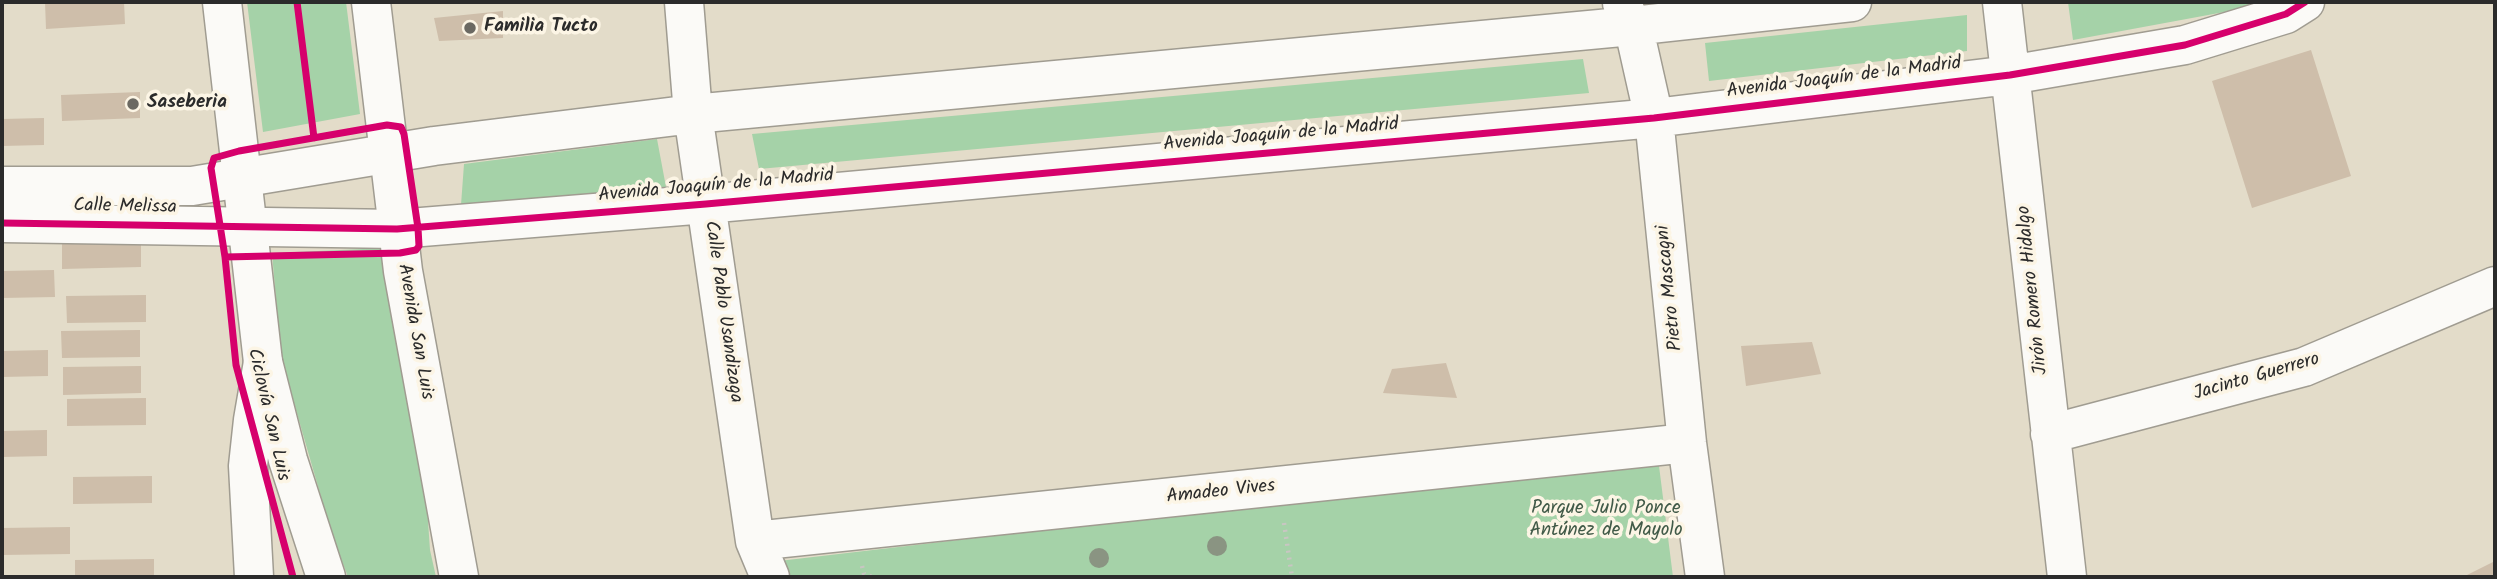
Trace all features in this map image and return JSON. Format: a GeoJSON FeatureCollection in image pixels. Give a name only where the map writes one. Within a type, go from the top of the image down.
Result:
{"type":"FeatureCollection","features":[{"type":"Feature","properties":{"kind":"street"},"geometry":{"type":"LineString","coordinates":[[222,2],[263,362],[288,460],[326,577]]}},
{"type":"Feature","properties":{"kind":"street","name":"Avenida San Luis"},"geometry":{"type":"LineString","coordinates":[[371,2],[397,229],[459,577]]}},
{"type":"Feature","properties":{"kind":"street","name":"Calle Pablo Usandizaga"},"geometry":{"type":"LineString","coordinates":[[684,2],[693,114],[755,541],[770,577]]}},
{"type":"Feature","properties":{"kind":"street"},"geometry":{"type":"LineString","coordinates":[[242,179],[390,153],[693,114],[1627,14],[1852,2]]}},
{"type":"Feature","properties":{"kind":"street","name":"Jirón Romero Hidalgo"},"geometry":{"type":"LineString","coordinates":[[2002,2],[2067,577]]}},
{"type":"Feature","properties":{"kind":"street","name":"Avenida Joaquín de la Madrid"},"geometry":{"type":"LineString","coordinates":[[248,228],[397,229],[706,204],[1654,118],[2010,75],[2185,44],[2286,14],[2305,2]]}},
{"type":"Feature","properties":{"kind":"street","name":"Pietro Mascagni"},"geometry":{"type":"LineString","coordinates":[[1627,14],[1651,96],[1687,443],[1705,577]]}},
{"type":"Feature","properties":{"kind":"street","name":"Calle Melissa"},"geometry":{"type":"LineString","coordinates":[[2,186],[192,186],[242,179]]}},
{"type":"Feature","properties":{"kind":"street","name":"Calle Melissa"},"geometry":{"type":"LineString","coordinates":[[2,223],[248,228]]}},
{"type":"Feature","properties":{"kind":"street","name":"Jacinto Guerrero"},"geometry":{"type":"LineString","coordinates":[[2050,434],[2304,367],[2495,286]]}},
{"type":"Feature","properties":{"kind":"street"},"geometry":{"type":"LineString","coordinates":[[254,577],[248,466],[263,362]]}},
{"type":"Feature","properties":{"kind":"street","name":"Amadeo Vives"},"geometry":{"type":"LineString","coordinates":[[755,541],[1687,443]]}},
{"type":"Feature","properties":{"kind":"path"},"geometry":{"type":"LineString","coordinates":[[1280,487],[1292,577]]}},
{"type":"Feature","properties":{"kind":"green space"},"geometry":{"type":"Polygon","coordinates":[[[247,2],[346,2],[360,114],[263,132],[247,2]]]}},
{"type":"Feature","properties":{"kind":"green space"},"geometry":{"type":"Polygon","coordinates":[[[2068,2],[2256,2],[2246,8],[2073,40],[2068,2]]]}},
{"type":"Feature","properties":{"kind":"green space"},"geometry":{"type":"Polygon","coordinates":[[[1967,15],[1967,51],[1709,81],[1705,43],[1967,15]]]}},
{"type":"Feature","properties":{"kind":"green space"},"geometry":{"type":"Polygon","coordinates":[[[1583,59],[1589,93],[759,169],[752,134],[1583,59]]]}},
{"type":"Feature","properties":{"kind":"green space"},"geometry":{"type":"Polygon","coordinates":[[[657,139],[666,187],[461,205],[464,164],[657,139]]]}},
{"type":"Feature","properties":{"kind":"green space"},"geometry":{"type":"Polygon","coordinates":[[[386,248],[423,449],[430,550],[436,577],[348,577],[332,535],[281,358],[272,253],[386,248]]]}},
{"type":"Feature","properties":{"kind":"green space","name":"Parque Julio Ponce Antúnez de Mayolo"},"geometry":{"type":"Polygon","coordinates":[[[1658,458],[1673,577],[784,577],[779,561],[1658,458]]]}},
{"type":"Feature","properties":{"kind":"building"},"geometry":{"type":"Polygon","coordinates":[[[45,2],[124,2],[125,24],[46,29],[45,2]]]}},
{"type":"Feature","properties":{"kind":"building","name":"Familia Tucto"},"geometry":{"type":"Polygon","coordinates":[[[503,11],[503,38],[439,41],[434,18],[503,11]]]}},
{"type":"Feature","properties":{"kind":"building"},"geometry":{"type":"Polygon","coordinates":[[[2311,50],[2351,176],[2252,208],[2212,81],[2311,50]]]}},
{"type":"Feature","properties":{"kind":"building"},"geometry":{"type":"Polygon","coordinates":[[[140,92],[140,118],[62,121],[61,95],[140,92]]]}},
{"type":"Feature","properties":{"kind":"building"},"geometry":{"type":"Polygon","coordinates":[[[44,118],[44,145],[2,146],[2,119],[44,118]]]}},
{"type":"Feature","properties":{"kind":"building"},"geometry":{"type":"Polygon","coordinates":[[[141,241],[141,267],[62,269],[62,242],[141,241]]]}},
{"type":"Feature","properties":{"kind":"building"},"geometry":{"type":"Polygon","coordinates":[[[54,270],[55,297],[2,298],[2,271],[54,270]]]}},
{"type":"Feature","properties":{"kind":"building"},"geometry":{"type":"Polygon","coordinates":[[[146,295],[146,322],[67,323],[66,296],[146,295]]]}},
{"type":"Feature","properties":{"kind":"building"},"geometry":{"type":"Polygon","coordinates":[[[140,330],[140,357],[62,358],[61,331],[140,330]]]}},
{"type":"Feature","properties":{"kind":"building"},"geometry":{"type":"Polygon","coordinates":[[[1812,342],[1821,374],[1746,386],[1741,346],[1812,342]]]}},
{"type":"Feature","properties":{"kind":"building"},"geometry":{"type":"Polygon","coordinates":[[[48,350],[48,376],[2,377],[2,351],[48,350]]]}},
{"type":"Feature","properties":{"kind":"building"},"geometry":{"type":"Polygon","coordinates":[[[1446,363],[1457,398],[1383,393],[1392,369],[1446,363]]]}},
{"type":"Feature","properties":{"kind":"building"},"geometry":{"type":"Polygon","coordinates":[[[141,366],[141,393],[63,395],[63,367],[141,366]]]}},
{"type":"Feature","properties":{"kind":"building"},"geometry":{"type":"Polygon","coordinates":[[[146,398],[146,425],[67,426],[67,399],[146,398]]]}},
{"type":"Feature","properties":{"kind":"building"},"geometry":{"type":"Polygon","coordinates":[[[47,430],[47,456],[2,457],[2,431],[47,430]]]}},
{"type":"Feature","properties":{"kind":"building"},"geometry":{"type":"Polygon","coordinates":[[[152,476],[152,503],[73,504],[73,477],[152,476]]]}},
{"type":"Feature","properties":{"kind":"building"},"geometry":{"type":"Polygon","coordinates":[[[70,527],[70,554],[2,555],[2,528],[70,527]]]}},
{"type":"Feature","properties":{"kind":"building"},"geometry":{"type":"Polygon","coordinates":[[[154,559],[154,577],[75,577],[75,560],[154,559]]]}},
{"type":"Feature","properties":{"kind":"building"},"geometry":{"type":"Polygon","coordinates":[[[2495,561],[2495,577],[2463,577],[2495,561]]]}},
{"type":"Feature","properties":{"kind":"cycle path"},"geometry":{"type":"LineString","coordinates":[[297,2],[314,138]]}},
{"type":"Feature","properties":{"kind":"cycle path"},"geometry":{"type":"LineString","coordinates":[[2,223],[397,229],[706,204],[1654,118],[2010,75],[2185,45],[2286,14],[2305,2]]}},
{"type":"Feature","properties":{"kind":"cycle path"},"geometry":{"type":"LineString","coordinates":[[387,125],[401,127],[404,134],[418,228],[419,246],[416,250],[400,253],[225,257],[211,168],[214,158],[239,151],[387,125]]}},
{"type":"Feature","properties":{"kind":"cycle path","name":"Ciclovía San Luis"},"geometry":{"type":"LineString","coordinates":[[225,257],[236,365],[293,577]]}},
{"type":"Feature","properties":{"kind":"place","name":"Familia Tucto"},"geometry":{"type":"Point","coordinates":[470,28]}},
{"type":"Feature","properties":{"kind":"place","name":"Saseberia"},"geometry":{"type":"Point","coordinates":[133,104]}}]}
